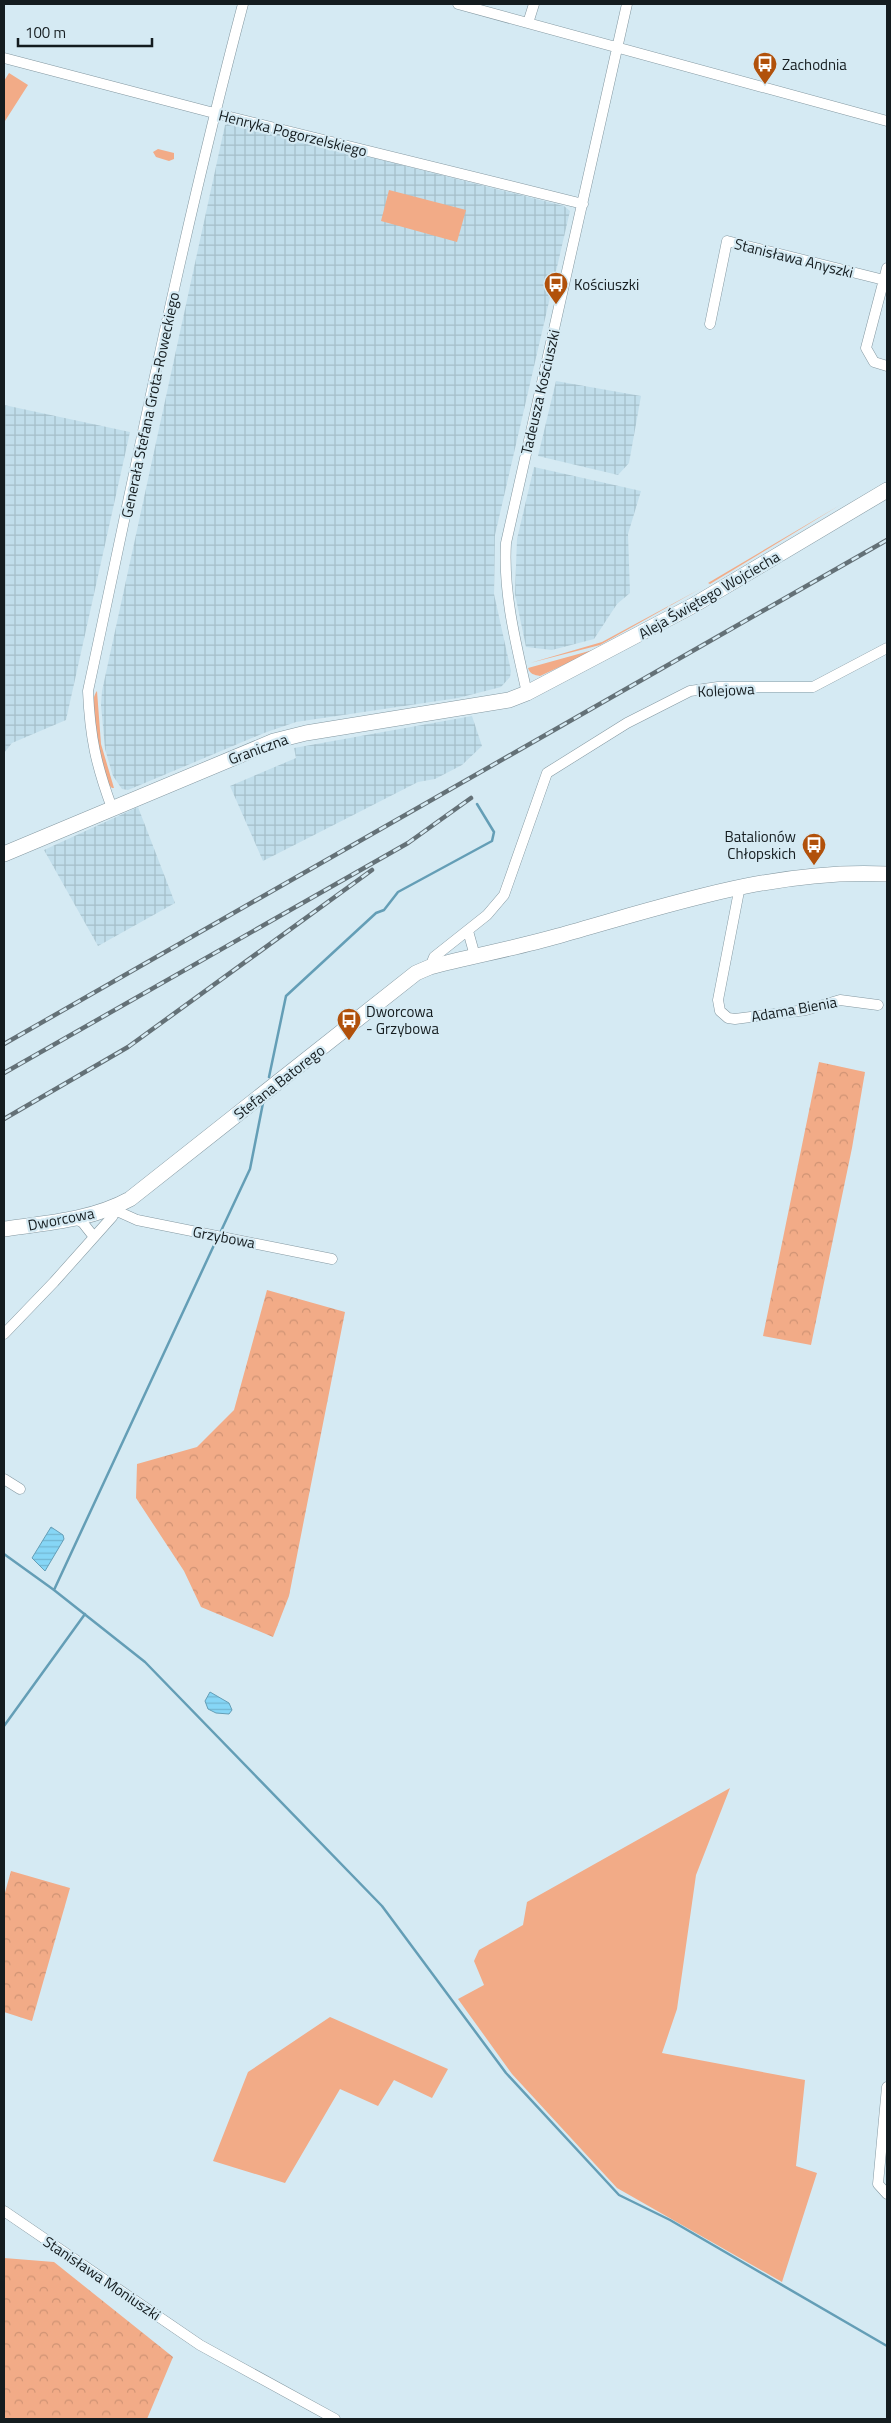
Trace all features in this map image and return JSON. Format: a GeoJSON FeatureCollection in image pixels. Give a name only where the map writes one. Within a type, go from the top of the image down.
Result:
{"type":"FeatureCollection","features":[{"type":"Feature","properties":{"kind":"street","name":"Generała Stefana Grota-Roweckiego"},"geometry":{"type":"LineString","coordinates":[[112,808],[96,762],[90,732],[88,691],[214,113],[243,4]]}},
{"type":"Feature","properties":{"kind":"street"},"geometry":{"type":"LineString","coordinates":[[458,4],[887,122]]}},
{"type":"Feature","properties":{"kind":"street"},"geometry":{"type":"LineString","coordinates":[[528,23],[534,4]]}},
{"type":"Feature","properties":{"kind":"street","name":"Tadeusza Kościuszki"},"geometry":{"type":"LineString","coordinates":[[527,693],[508,600],[504,560],[506,543],[627,4]]}},
{"type":"Feature","properties":{"kind":"street","name":"Henryka Pogorzelskiego"},"geometry":{"type":"LineString","coordinates":[[4,58],[214,113],[583,204]]}},
{"type":"Feature","properties":{"kind":"street","name":"Stanisława Anyszki"},"geometry":{"type":"LineString","coordinates":[[710,324],[727,241],[884,280]]}},
{"type":"Feature","properties":{"kind":"street"},"geometry":{"type":"LineString","coordinates":[[887,268],[866,348],[874,362],[887,366]]}},
{"type":"Feature","properties":{"kind":"street","name":"Aleja Świętego Wojciecha"},"geometry":{"type":"LineString","coordinates":[[527,693],[694,605],[887,490]]}},
{"type":"Feature","properties":{"kind":"street","name":"Kolejowa"},"geometry":{"type":"LineString","coordinates":[[547,772],[627,723],[690,691],[718,687],[813,687],[887,648]]}},
{"type":"Feature","properties":{"kind":"street","name":"Graniczna"},"geometry":{"type":"LineString","coordinates":[[4,854],[274,741],[315,731],[509,700],[527,693]]}},
{"type":"Feature","properties":{"kind":"street","name":"Stefana Batorego"},"geometry":{"type":"LineString","coordinates":[[4,1334],[94,1237],[117,1208],[416,973],[430,967],[434,957],[487,915],[504,894],[547,772]]}},
{"type":"Feature","properties":{"kind":"street"},"geometry":{"type":"LineString","coordinates":[[430,967],[556,937],[740,886],[816,875],[887,874]]}},
{"type":"Feature","properties":{"kind":"street","name":"Adama Bienia"},"geometry":{"type":"LineString","coordinates":[[740,886],[718,1000],[720,1011],[724,1015],[735,1019],[746,1018],[806,1010],[840,1000],[878,1006]]}},
{"type":"Feature","properties":{"kind":"street"},"geometry":{"type":"LineString","coordinates":[[468,931],[475,956]]}},
{"type":"Feature","properties":{"kind":"street","name":"Dworcowa"},"geometry":{"type":"LineString","coordinates":[[4,1229],[74,1218],[117,1208]]}},
{"type":"Feature","properties":{"kind":"street","name":"Grzybowa"},"geometry":{"type":"LineString","coordinates":[[117,1208],[137,1220],[332,1259]]}},
{"type":"Feature","properties":{"kind":"street"},"geometry":{"type":"LineString","coordinates":[[74,1218],[82,1223],[94,1237]]}},
{"type":"Feature","properties":{"kind":"street"},"geometry":{"type":"LineString","coordinates":[[4,1479],[20,1489]]}},
{"type":"Feature","properties":{"kind":"street"},"geometry":{"type":"LineString","coordinates":[[887,2087],[878,2184],[887,2194]]}},
{"type":"Feature","properties":{"kind":"street","name":"Stanisława Moniuszki"},"geometry":{"type":"LineString","coordinates":[[4,2211],[200,2345],[335,2419]]}},
{"type":"Feature","properties":{"kind":"shaded area"},"geometry":{"type":"Polygon","coordinates":[[[231,122],[564,206],[570,211],[495,535],[494,594],[511,671],[510,677],[501,687],[458,698],[296,722],[264,733],[128,790],[122,789],[113,776],[105,749],[101,705],[102,691],[225,125],[231,122]]]}},
{"type":"Feature","properties":{"kind":"shaded area"},"geometry":{"type":"Polygon","coordinates":[[[556,381],[641,396],[629,463],[618,475],[538,456],[556,381]]]}},
{"type":"Feature","properties":{"kind":"shaded area"},"geometry":{"type":"Polygon","coordinates":[[[4,405],[130,432],[66,720],[12,743],[4,753],[4,405]]]}},
{"type":"Feature","properties":{"kind":"shaded area"},"geometry":{"type":"Polygon","coordinates":[[[534,467],[641,491],[628,534],[630,593],[617,604],[594,639],[552,650],[526,647],[515,594],[517,539],[534,467]]]}},
{"type":"Feature","properties":{"kind":"shaded area"},"geometry":{"type":"Polygon","coordinates":[[[472,716],[482,746],[462,765],[435,779],[418,782],[263,861],[230,786],[296,758],[294,748],[472,716]]]}},
{"type":"Feature","properties":{"kind":"shaded area"},"geometry":{"type":"Polygon","coordinates":[[[138,807],[175,903],[98,946],[44,850],[138,807]]]}},
{"type":"Feature","properties":{"kind":"green space"},"geometry":{"type":"Polygon","coordinates":[[[9,73],[28,85],[5,121],[4,81],[9,73]]]}},
{"type":"Feature","properties":{"kind":"green space"},"geometry":{"type":"Polygon","coordinates":[[[158,149],[174,153],[174,159],[169,161],[156,157],[153,152],[158,149]]]}},
{"type":"Feature","properties":{"kind":"green space"},"geometry":{"type":"Polygon","coordinates":[[[389,190],[466,210],[457,242],[381,221],[389,190]]]}},
{"type":"Feature","properties":{"kind":"green space"},"geometry":{"type":"Polygon","coordinates":[[[840,505],[710,584],[708,583],[840,505]]]}},
{"type":"Feature","properties":{"kind":"green space"},"geometry":{"type":"Polygon","coordinates":[[[700,589],[600,645],[530,663],[602,642],[700,589]]]}},
{"type":"Feature","properties":{"kind":"green space"},"geometry":{"type":"Polygon","coordinates":[[[600,648],[540,676],[532,674],[528,668],[600,648]]]}},
{"type":"Feature","properties":{"kind":"green space"},"geometry":{"type":"Polygon","coordinates":[[[97,691],[101,744],[114,788],[109,785],[96,737],[93,710],[97,691]]]}},
{"type":"Feature","properties":{"kind":"green space"},"geometry":{"type":"Polygon","coordinates":[[[819,1062],[865,1072],[852,1148],[811,1345],[763,1336],[819,1062]]]}},
{"type":"Feature","properties":{"kind":"green space"},"geometry":{"type":"Polygon","coordinates":[[[267,1290],[345,1312],[289,1596],[273,1637],[201,1607],[184,1571],[136,1498],[137,1464],[197,1447],[234,1410],[267,1290]]]}},
{"type":"Feature","properties":{"kind":"green space"},"geometry":{"type":"Polygon","coordinates":[[[730,1788],[696,1875],[677,2009],[662,2053],[805,2080],[796,2166],[817,2173],[782,2282],[617,2188],[512,2074],[458,1999],[484,1985],[474,1961],[479,1950],[523,1925],[527,1902],[730,1788]]]}},
{"type":"Feature","properties":{"kind":"green space"},"geometry":{"type":"Polygon","coordinates":[[[11,1871],[70,1888],[32,2021],[4,2012],[4,1896],[11,1871]]]}},
{"type":"Feature","properties":{"kind":"green space"},"geometry":{"type":"Polygon","coordinates":[[[330,2017],[448,2069],[432,2098],[394,2080],[378,2106],[340,2089],[285,2183],[213,2161],[248,2072],[330,2017]]]}},
{"type":"Feature","properties":{"kind":"green space"},"geometry":{"type":"Polygon","coordinates":[[[4,2258],[54,2262],[173,2357],[147,2419],[4,2419],[4,2258]]]}},
{"type":"Feature","properties":{"kind":"water"},"geometry":{"type":"Polygon","coordinates":[[[51,1527],[63,1535],[64,1539],[45,1571],[32,1558],[51,1527]]]}},
{"type":"Feature","properties":{"kind":"water"},"geometry":{"type":"Polygon","coordinates":[[[210,1692],[229,1703],[232,1710],[229,1714],[216,1713],[208,1709],[205,1701],[210,1692]]]}},
{"type":"Feature","properties":{"kind":"waterway"},"geometry":{"type":"LineString","coordinates":[[269,1077],[286,996],[376,913],[384,910],[398,892],[492,841],[494,832],[477,804]]}},
{"type":"Feature","properties":{"kind":"waterway"},"geometry":{"type":"LineString","coordinates":[[221,1231],[250,1169],[263,1103]]}},
{"type":"Feature","properties":{"kind":"waterway"},"geometry":{"type":"LineString","coordinates":[[215,1243],[54,1590],[145,1662],[382,1906],[506,2073],[619,2195],[670,2220],[887,2346]]}},
{"type":"Feature","properties":{"kind":"waterway"},"geometry":{"type":"LineString","coordinates":[[4,1554],[54,1590]]}},
{"type":"Feature","properties":{"kind":"waterway"},"geometry":{"type":"LineString","coordinates":[[4,1726],[85,1614]]}},
{"type":"Feature","properties":{"kind":"railway"},"geometry":{"type":"LineString","coordinates":[[4,1044],[887,540]]}},
{"type":"Feature","properties":{"kind":"railway"},"geometry":{"type":"LineString","coordinates":[[4,1073],[408,843],[471,798]]}},
{"type":"Feature","properties":{"kind":"railway"},"geometry":{"type":"LineString","coordinates":[[4,1119],[128,1047],[372,870]]}},
{"type":"Feature","properties":{"kind":"place","name":"Zachodnia"},"geometry":{"type":"Point","coordinates":[765,85]}},
{"type":"Feature","properties":{"kind":"place","name":"Kościuszki"},"geometry":{"type":"Point","coordinates":[556,305]}},
{"type":"Feature","properties":{"kind":"place","name":"Batalionów Chłopskich"},"geometry":{"type":"Point","coordinates":[814,866]}},
{"type":"Feature","properties":{"kind":"place","name":"Dworcowa - Grzybowa"},"geometry":{"type":"Point","coordinates":[349,1041]}}]}
